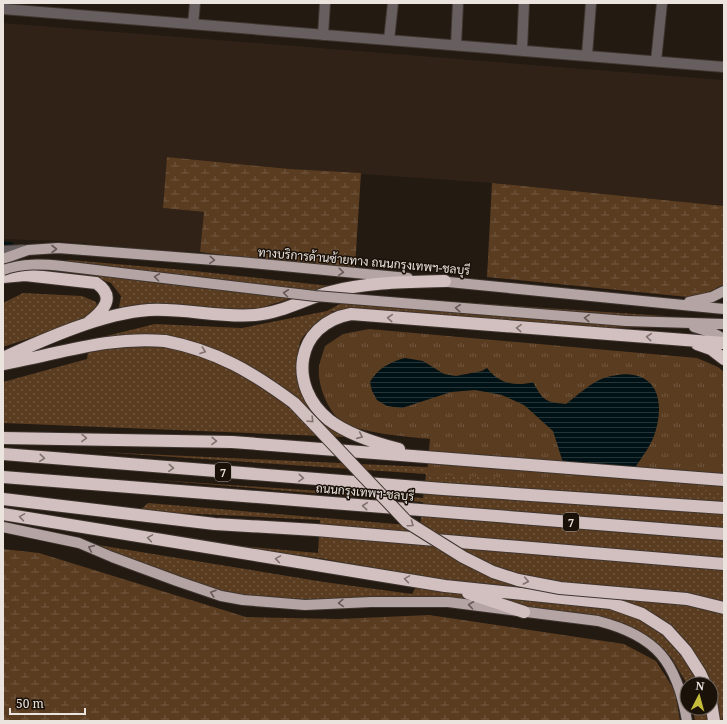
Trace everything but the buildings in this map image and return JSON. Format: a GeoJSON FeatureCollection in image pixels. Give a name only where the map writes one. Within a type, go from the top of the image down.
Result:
{"type":"FeatureCollection","features":[{"type":"Feature","properties":{"kind":"highway"},"geometry":{"type":"LineString","coordinates":[[3,277],[25,275],[96,283],[103,287],[106,305],[102,312],[84,326]]}},
{"type":"Feature","properties":{"kind":"highway"},"geometry":{"type":"LineString","coordinates":[[3,358],[84,326],[121,315],[149,310],[222,315],[255,315],[277,310],[329,292],[347,288],[393,283],[444,281]]}},
{"type":"Feature","properties":{"kind":"highway"},"geometry":{"type":"LineString","coordinates":[[425,456],[373,442],[346,430],[329,420],[316,406],[306,389],[302,368],[305,350],[312,335],[325,324],[337,317],[351,314],[688,341],[724,342]]}},
{"type":"Feature","properties":{"kind":"highway"},"geometry":{"type":"LineString","coordinates":[[3,364],[104,342],[132,340],[165,341],[192,347],[221,357],[248,371],[294,403],[407,522],[462,557],[487,569],[518,580],[560,588],[687,599],[724,608]]}},
{"type":"Feature","properties":{"kind":"highway"},"geometry":{"type":"LineString","coordinates":[[688,341],[710,349],[724,359]]}},
{"type":"Feature","properties":{"kind":"highway"},"geometry":{"type":"LineString","coordinates":[[3,438],[232,442],[724,480]]}},
{"type":"Feature","properties":{"kind":"highway","name":"ถนนกรุงเทพฯ-ชลบุรี"},"geometry":{"type":"LineString","coordinates":[[3,454],[443,489],[724,508]]}},
{"type":"Feature","properties":{"kind":"highway","name":"ถนนกรุงเทพฯ-ชลบุรี"},"geometry":{"type":"LineString","coordinates":[[3,477],[724,534]]}},
{"type":"Feature","properties":{"kind":"highway"},"geometry":{"type":"LineString","coordinates":[[3,499],[215,524],[316,530],[724,564]]}},
{"type":"Feature","properties":{"kind":"highway"},"geometry":{"type":"LineString","coordinates":[[3,514],[445,586],[611,603],[642,614],[667,630],[686,651],[701,676]]}},
{"type":"Feature","properties":{"kind":"highway"},"geometry":{"type":"LineString","coordinates":[[445,586],[524,612]]}},
{"type":"Feature","properties":{"kind":"main road","name":"ทางบริการด้านซ้ายทาง ถนนกรุงเทพฯ-ชลบุรี"},"geometry":{"type":"LineString","coordinates":[[3,259],[28,250],[58,248],[444,281],[724,309]]}},
{"type":"Feature","properties":{"kind":"main road"},"geometry":{"type":"LineString","coordinates":[[3,270],[14,266],[36,264],[315,296],[626,321],[724,324]]}},
{"type":"Feature","properties":{"kind":"main road"},"geometry":{"type":"LineString","coordinates":[[679,304],[712,297],[724,291]]}},
{"type":"Feature","properties":{"kind":"main road"},"geometry":{"type":"LineString","coordinates":[[674,323],[698,328],[724,338]]}},
{"type":"Feature","properties":{"kind":"main road"},"geometry":{"type":"LineString","coordinates":[[3,527],[79,543],[177,581],[221,596],[243,600],[305,605],[434,601],[598,621],[631,632],[662,654],[677,678],[683,696],[687,721]]}},
{"type":"Feature","properties":{"kind":"street"},"geometry":{"type":"LineString","coordinates":[[193,24],[195,3]]}},
{"type":"Feature","properties":{"kind":"street"},"geometry":{"type":"LineString","coordinates":[[323,35],[325,3]]}},
{"type":"Feature","properties":{"kind":"street"},"geometry":{"type":"LineString","coordinates":[[389,40],[393,3]]}},
{"type":"Feature","properties":{"kind":"street"},"geometry":{"type":"LineString","coordinates":[[456,45],[458,3]]}},
{"type":"Feature","properties":{"kind":"street"},"geometry":{"type":"LineString","coordinates":[[522,50],[524,3]]}},
{"type":"Feature","properties":{"kind":"street"},"geometry":{"type":"LineString","coordinates":[[587,55],[591,3]]}},
{"type":"Feature","properties":{"kind":"street"},"geometry":{"type":"LineString","coordinates":[[656,61],[662,3]]}},
{"type":"Feature","properties":{"kind":"street"},"geometry":{"type":"LineString","coordinates":[[3,9],[724,67]]}},
{"type":"Feature","properties":{"kind":"street"},"geometry":{"type":"LineString","coordinates":[[3,251],[28,250]]}},
{"type":"Feature","properties":{"kind":"shaded area"},"geometry":{"type":"Polygon","coordinates":[[[3,23],[724,80],[724,206],[492,183],[290,169],[168,157],[163,208],[204,212],[200,252],[157,251],[59,241],[3,239],[3,23]]]}},
{"type":"Feature","properties":{"kind":"shaded area"},"geometry":{"type":"Polygon","coordinates":[[[405,358],[423,361],[444,374],[456,376],[482,371],[487,368],[496,377],[513,384],[533,382],[539,393],[545,399],[566,404],[589,386],[604,378],[620,375],[633,375],[643,378],[651,384],[656,393],[659,405],[655,433],[648,449],[631,473],[565,469],[553,431],[524,405],[502,395],[475,390],[451,392],[402,408],[387,406],[377,400],[372,391],[370,382],[373,377],[385,366],[394,361],[405,358]]]}},
{"type":"Feature","properties":{"kind":"green space"},"geometry":{"type":"Polygon","coordinates":[[[167,157],[290,169],[361,173],[355,267],[284,263],[200,252],[204,212],[163,208],[167,157]]]}},
{"type":"Feature","properties":{"kind":"green space"},"geometry":{"type":"Polygon","coordinates":[[[492,183],[724,206],[724,284],[709,292],[688,297],[487,277],[492,183]]]}},
{"type":"Feature","properties":{"kind":"green space"},"geometry":{"type":"Polygon","coordinates":[[[70,260],[185,270],[330,286],[251,311],[165,306],[119,307],[121,296],[111,283],[90,275],[30,267],[70,260]]]}},
{"type":"Feature","properties":{"kind":"green space"},"geometry":{"type":"Polygon","coordinates":[[[23,293],[82,296],[96,302],[98,309],[82,321],[3,347],[3,303],[23,293]]]}},
{"type":"Feature","properties":{"kind":"green space"},"geometry":{"type":"Polygon","coordinates":[[[381,297],[666,316],[667,327],[586,328],[330,311],[336,313],[314,327],[303,337],[298,354],[298,366],[303,390],[312,410],[320,420],[345,437],[3,423],[3,382],[87,359],[90,340],[155,324],[242,328],[327,311],[342,303],[381,297]]]}},
{"type":"Feature","properties":{"kind":"green space"},"geometry":{"type":"Polygon","coordinates":[[[369,329],[697,358],[718,367],[724,372],[724,491],[427,474],[430,439],[383,434],[347,424],[335,416],[324,396],[321,388],[319,364],[325,346],[343,334],[369,329]]]}},
{"type":"Feature","properties":{"kind":"green space"},"geometry":{"type":"Polygon","coordinates":[[[100,452],[425,467],[724,490],[724,712],[722,721],[695,721],[694,716],[719,716],[719,676],[682,676],[671,657],[624,623],[544,609],[404,597],[324,599],[287,604],[238,596],[195,584],[92,544],[324,582],[412,594],[422,577],[325,559],[227,545],[318,553],[320,520],[139,511],[148,503],[420,526],[423,502],[142,479],[423,498],[426,474],[100,452]]]}},
{"type":"Feature","properties":{"kind":"green space"},"geometry":{"type":"Polygon","coordinates":[[[3,549],[39,553],[246,617],[338,619],[429,615],[624,644],[656,661],[675,691],[680,721],[3,721],[3,549]]]}},
{"type":"Feature","properties":{"kind":"waterway"},"geometry":{"type":"LineString","coordinates":[[3,243],[12,244]]}}]}
